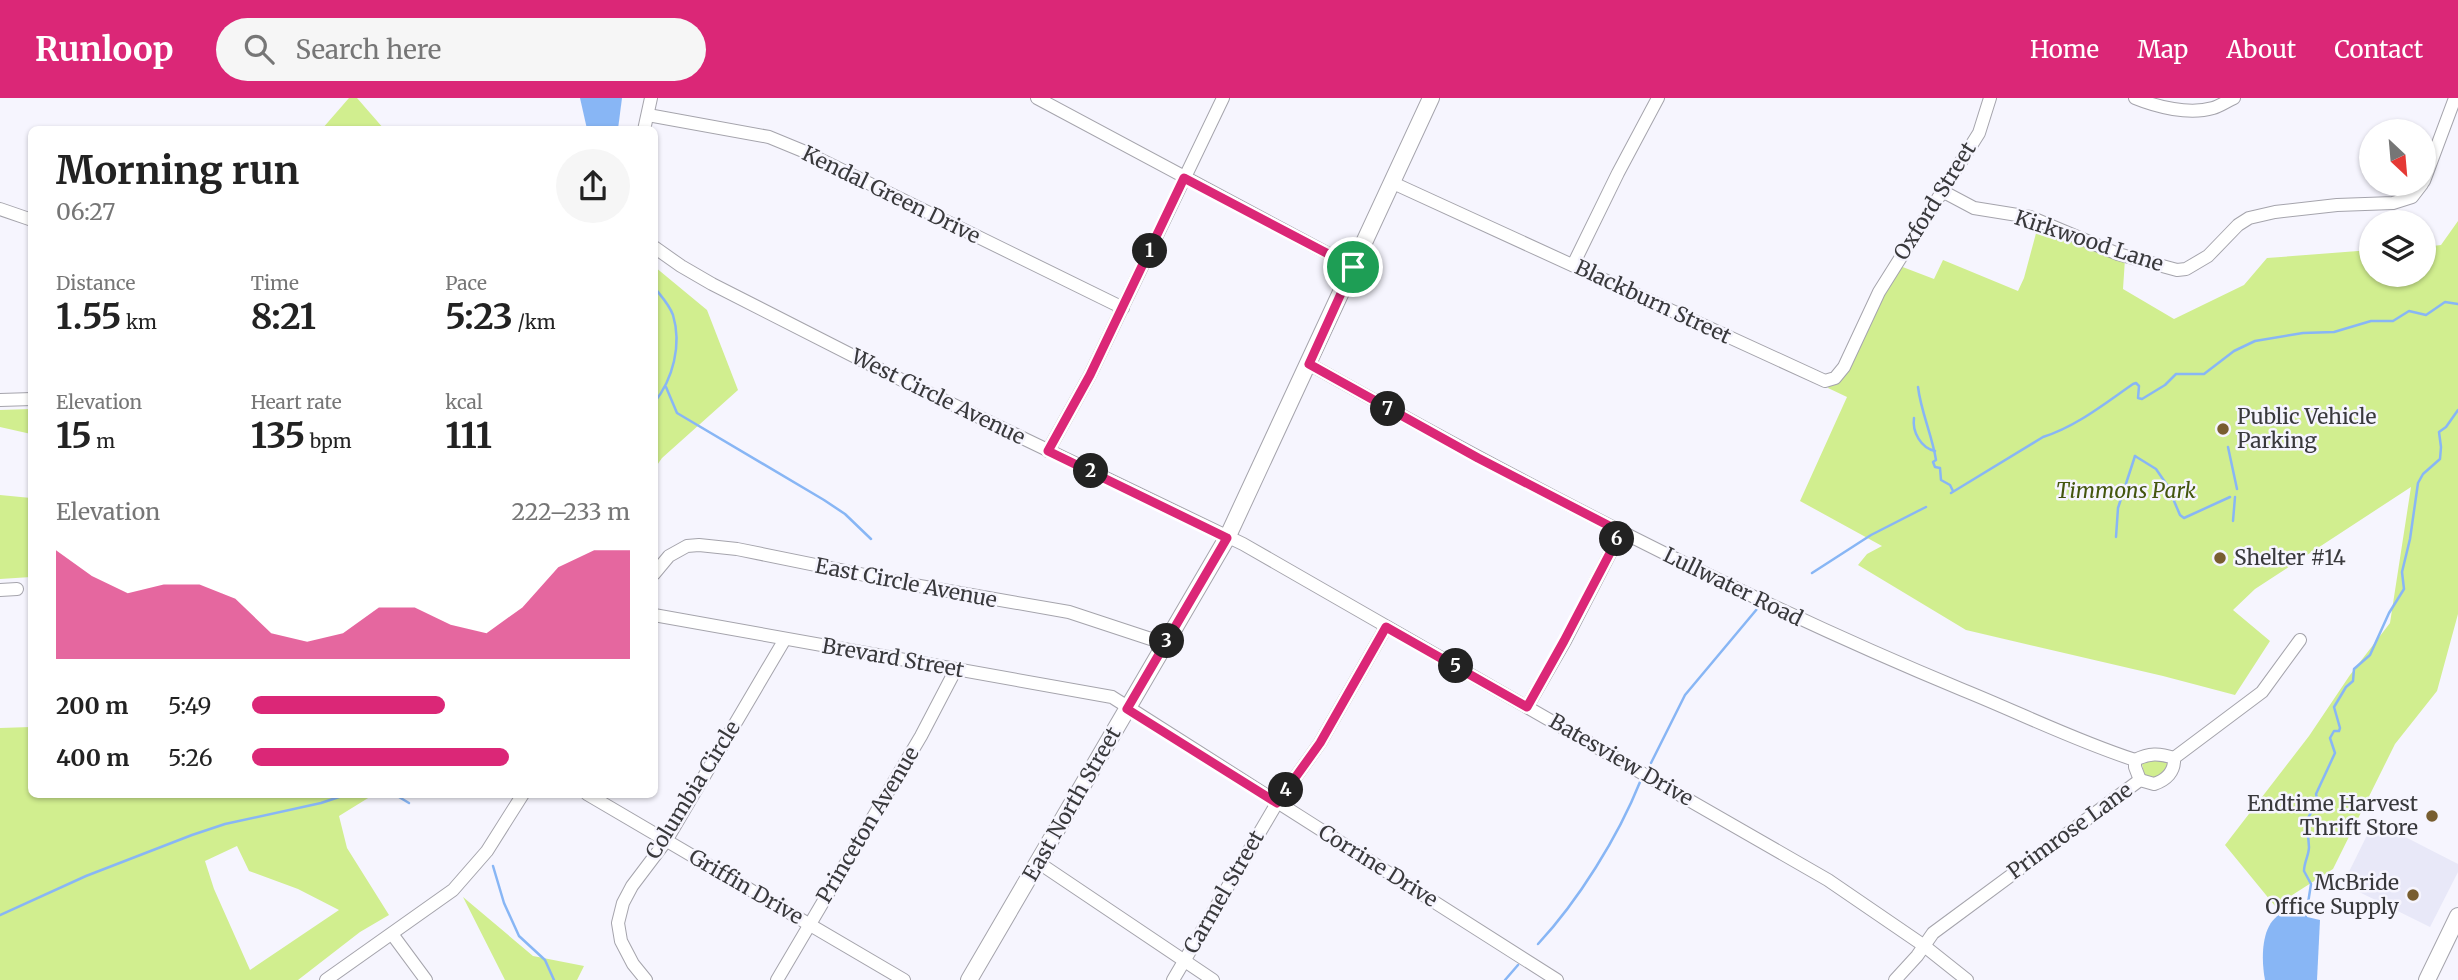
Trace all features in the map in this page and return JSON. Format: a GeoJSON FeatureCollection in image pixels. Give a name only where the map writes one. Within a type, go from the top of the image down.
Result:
{"type":"FeatureCollection","features":[{"type":"Feature","properties":{"kind":"main road","name":"East North Street"},"geometry":{"type":"LineString","coordinates":[[970,980],[1227,538],[1431,98]]}},
{"type":"Feature","properties":{"kind":"main road"},"geometry":{"type":"LineString","coordinates":[[2427,980],[2458,916]]}},
{"type":"Feature","properties":{"kind":"street"},"geometry":{"type":"LineString","coordinates":[[645,126],[651,98]]}},
{"type":"Feature","properties":{"kind":"street"},"geometry":{"type":"LineString","coordinates":[[1037,98],[1353,267]]}},
{"type":"Feature","properties":{"kind":"street"},"geometry":{"type":"LineString","coordinates":[[1048,451],[1090,375],[1223,98]]}},
{"type":"Feature","properties":{"kind":"street"},"geometry":{"type":"LineString","coordinates":[[1573,265],[1658,98]]}},
{"type":"Feature","properties":{"kind":"street","name":"Oxford Street"},"geometry":{"type":"LineString","coordinates":[[1875,302],[1891,270],[1979,133],[1990,98]]}},
{"type":"Feature","properties":{"kind":"street"},"geometry":{"type":"LineString","coordinates":[[2134,98],[2168,107],[2192,109],[2213,108],[2234,98]]}},
{"type":"Feature","properties":{"kind":"street","name":"Kirkwood Lane"},"geometry":{"type":"LineString","coordinates":[[2436,148],[2455,98]]}},
{"type":"Feature","properties":{"kind":"street","name":"Kendal Green Drive"},"geometry":{"type":"LineString","coordinates":[[648,115],[769,138],[803,151],[1123,308]]}},
{"type":"Feature","properties":{"kind":"street","name":"Blackburn Street"},"geometry":{"type":"LineString","coordinates":[[1392,183],[1825,381],[1840,374],[1875,302]]}},
{"type":"Feature","properties":{"kind":"street","name":"Kirkwood Lane"},"geometry":{"type":"LineString","coordinates":[[1942,191],[1974,208],[2030,216],[2118,254],[2177,270],[2186,269],[2208,256],[2238,225],[2249,218],[2275,212],[2337,205],[2393,203],[2413,196]]}},
{"type":"Feature","properties":{"kind":"street"},"geometry":{"type":"LineString","coordinates":[[0,209],[28,219]]}},
{"type":"Feature","properties":{"kind":"street","name":"West Circle Avenue"},"geometry":{"type":"LineString","coordinates":[[658,250],[712,284],[881,370],[1227,538]]}},
{"type":"Feature","properties":{"kind":"street","name":"Lullwater Road"},"geometry":{"type":"LineString","coordinates":[[1309,364],[1478,458],[1621,532],[1824,631],[2135,760],[2145,755],[2161,754],[2174,758]]}},
{"type":"Feature","properties":{"kind":"street"},"geometry":{"type":"LineString","coordinates":[[0,400],[28,399]]}},
{"type":"Feature","properties":{"kind":"street"},"geometry":{"type":"LineString","coordinates":[[1527,707],[1621,532]]}},
{"type":"Feature","properties":{"kind":"street","name":"Batesview Drive"},"geometry":{"type":"LineString","coordinates":[[1227,538],[1243,544],[1828,880],[1923,945],[1967,980]]}},
{"type":"Feature","properties":{"kind":"street","name":"East Circle Avenue"},"geometry":{"type":"LineString","coordinates":[[658,569],[669,556],[687,546],[737,549],[914,585],[1069,612],[1166,644]]}},
{"type":"Feature","properties":{"kind":"street"},"geometry":{"type":"LineString","coordinates":[[0,590],[17,589]]}},
{"type":"Feature","properties":{"kind":"street","name":"Brevard Street"},"geometry":{"type":"LineString","coordinates":[[658,616],[1112,697],[1121,701],[1127,709]]}},
{"type":"Feature","properties":{"kind":"street","name":"Carmel Street"},"geometry":{"type":"LineString","coordinates":[[1172,980],[1277,803],[1320,743],[1386,627]]}},
{"type":"Feature","properties":{"kind":"street","name":"Columbia Circle"},"geometry":{"type":"LineString","coordinates":[[646,980],[621,941],[618,923],[623,903],[632,886],[666,841],[785,639]]}},
{"type":"Feature","properties":{"kind":"street","name":"Primrose Lane"},"geometry":{"type":"LineString","coordinates":[[1895,980],[1933,933],[2140,780],[2154,784],[2166,779],[2172,771],[2174,758],[2262,692],[2300,640]]}},
{"type":"Feature","properties":{"kind":"street","name":"Princeton Avenue"},"geometry":{"type":"LineString","coordinates":[[777,980],[921,736],[956,670]]}},
{"type":"Feature","properties":{"kind":"street","name":"Corrine Drive"},"geometry":{"type":"LineString","coordinates":[[1127,709],[1557,980]]}},
{"type":"Feature","properties":{"kind":"street"},"geometry":{"type":"LineString","coordinates":[[2135,760],[2140,780]]}},
{"type":"Feature","properties":{"kind":"street"},"geometry":{"type":"LineString","coordinates":[[326,980],[453,890],[487,851],[520,798]]}},
{"type":"Feature","properties":{"kind":"street","name":"Griffin Drive"},"geometry":{"type":"LineString","coordinates":[[594,798],[904,980]]}},
{"type":"Feature","properties":{"kind":"street"},"geometry":{"type":"LineString","coordinates":[[1039,863],[1213,980]]}},
{"type":"Feature","properties":{"kind":"street"},"geometry":{"type":"LineString","coordinates":[[392,934],[426,980]]}},
{"type":"Feature","properties":{"kind":"shaded area"},"geometry":{"type":"Polygon","coordinates":[[[2374,821],[2458,864],[2458,872],[2430,927],[2343,884],[2374,821]]]}},
{"type":"Feature","properties":{"kind":"green space"},"geometry":{"type":"Polygon","coordinates":[[[349,98],[357,98],[381,126],[325,126],[349,98]]]}},
{"type":"Feature","properties":{"kind":"green space","name":"Timmons Park"},"geometry":{"type":"Polygon","coordinates":[[[2458,221],[2458,614],[2437,691],[2395,744],[2333,869],[2275,906],[2225,845],[2309,736],[2350,675],[2390,623],[2411,487],[2255,589],[2233,610],[2270,641],[2235,695],[1966,630],[1858,565],[1867,554],[1882,546],[1800,501],[1847,397],[1828,388],[1900,266],[1934,279],[1943,260],[2018,291],[2039,222],[2125,259],[2123,289],[2174,319],[2244,285],[2267,258],[2359,251],[2359,287],[2436,287],[2436,246],[2441,245],[2458,221]]]}},
{"type":"Feature","properties":{"kind":"green space"},"geometry":{"type":"Polygon","coordinates":[[[658,269],[707,310],[738,390],[658,464],[658,269]]]}},
{"type":"Feature","properties":{"kind":"green space"},"geometry":{"type":"Polygon","coordinates":[[[28,409],[28,433],[0,427],[0,410],[28,409]]]}},
{"type":"Feature","properties":{"kind":"green space"},"geometry":{"type":"Polygon","coordinates":[[[0,495],[28,498],[28,577],[0,579],[0,495]]]}},
{"type":"Feature","properties":{"kind":"green space"},"geometry":{"type":"Polygon","coordinates":[[[28,727],[28,798],[368,798],[339,816],[347,848],[389,915],[360,932],[298,980],[0,980],[0,728],[28,727]],[[237,846],[205,861],[214,889],[250,970],[339,910],[298,889],[249,871],[237,846]]]}},
{"type":"Feature","properties":{"kind":"green space"},"geometry":{"type":"Polygon","coordinates":[[[2149,759],[2166,760],[2168,766],[2161,777],[2149,779],[2144,774],[2142,764],[2149,759]]]}},
{"type":"Feature","properties":{"kind":"green space"},"geometry":{"type":"Polygon","coordinates":[[[463,897],[533,956],[584,966],[577,980],[505,980],[463,897]]]}},
{"type":"Feature","properties":{"kind":"water"},"geometry":{"type":"Polygon","coordinates":[[[580,98],[622,98],[618,126],[586,126],[580,98]]]}},
{"type":"Feature","properties":{"kind":"water"},"geometry":{"type":"Polygon","coordinates":[[[2286,912],[2320,920],[2317,980],[2265,980],[2263,951],[2267,931],[2277,916],[2286,912]]]}},
{"type":"Feature","properties":{"kind":"waterway"},"geometry":{"type":"LineString","coordinates":[[658,292],[671,311],[676,326],[676,350],[671,373],[658,398]]}},
{"type":"Feature","properties":{"kind":"waterway"},"geometry":{"type":"LineString","coordinates":[[1951,493],[2043,437],[2079,421],[2133,384],[2139,386],[2138,398],[2142,399],[2165,385],[2176,374],[2204,374],[2234,351],[2255,341],[2303,333],[2334,332],[2371,321],[2393,321],[2409,311],[2426,315],[2445,302],[2458,304]]}},
{"type":"Feature","properties":{"kind":"waterway"},"geometry":{"type":"LineString","coordinates":[[666,387],[677,413],[824,500],[845,514],[871,539]]}},
{"type":"Feature","properties":{"kind":"waterway"},"geometry":{"type":"LineString","coordinates":[[1918,387],[1936,460],[1933,462],[1935,467],[1940,468],[1941,480],[1950,485],[1953,491]]}},
{"type":"Feature","properties":{"kind":"waterway"},"geometry":{"type":"LineString","coordinates":[[2306,916],[2311,884],[2304,871],[2309,847],[2306,824],[2318,803],[2316,794],[2335,753],[2330,738],[2334,731],[2339,731],[2340,728],[2334,707],[2346,687],[2353,681],[2354,669],[2370,655],[2389,613],[2404,589],[2402,572],[2418,483],[2423,474],[2440,459],[2439,432],[2458,410]]}},
{"type":"Feature","properties":{"kind":"waterway"},"geometry":{"type":"LineString","coordinates":[[1914,418],[1914,429],[1919,439],[1926,447],[1935,451]]}},
{"type":"Feature","properties":{"kind":"waterway"},"geometry":{"type":"LineString","coordinates":[[2228,447],[2237,489]]}},
{"type":"Feature","properties":{"kind":"waterway"},"geometry":{"type":"LineString","coordinates":[[2135,456],[2156,469],[2167,485]]}},
{"type":"Feature","properties":{"kind":"waterway"},"geometry":{"type":"LineString","coordinates":[[2116,537],[2118,508],[2135,456]]}},
{"type":"Feature","properties":{"kind":"waterway"},"geometry":{"type":"LineString","coordinates":[[2174,501],[2184,518],[2230,497]]}},
{"type":"Feature","properties":{"kind":"waterway"},"geometry":{"type":"LineString","coordinates":[[2233,521],[2235,497]]}},
{"type":"Feature","properties":{"kind":"waterway"},"geometry":{"type":"LineString","coordinates":[[1812,573],[1871,535],[1926,507]]}},
{"type":"Feature","properties":{"kind":"waterway"},"geometry":{"type":"LineString","coordinates":[[1651,763],[1685,695],[1757,609]]}},
{"type":"Feature","properties":{"kind":"waterway"},"geometry":{"type":"LineString","coordinates":[[1538,944],[1596,868],[1640,782]]}},
{"type":"Feature","properties":{"kind":"waterway"},"geometry":{"type":"LineString","coordinates":[[0,915],[86,876],[192,835],[225,824],[336,798]]}},
{"type":"Feature","properties":{"kind":"waterway"},"geometry":{"type":"LineString","coordinates":[[401,798],[409,803]]}},
{"type":"Feature","properties":{"kind":"waterway"},"geometry":{"type":"LineString","coordinates":[[493,866],[504,903],[519,936],[545,960],[554,980]]}},
{"type":"Feature","properties":{"kind":"waterway"},"geometry":{"type":"LineString","coordinates":[[1505,980],[1518,965]]}},
{"type":"Feature","properties":{"kind":"place","name":"Public Vehicle Parking"},"geometry":{"type":"Point","coordinates":[2223,429]}},
{"type":"Feature","properties":{"kind":"place","name":"Shelter #14"},"geometry":{"type":"Point","coordinates":[2220,558]}},
{"type":"Feature","properties":{"kind":"place","name":"Endtime Harvest Thrift Store"},"geometry":{"type":"Point","coordinates":[2432,816]}},
{"type":"Feature","properties":{"kind":"place","name":"McBride Office Supply"},"geometry":{"type":"Point","coordinates":[2413,895]}},
{"type":"Feature","properties":{"kind":"route"},"geometry":{"type":"LineString","coordinates":[[1184,178],[1353,267],[1309,364],[1478,458],[1621,532],[1527,707],[1386,627],[1320,743],[1277,803],[1127,709],[1227,538],[1048,451],[1090,375],[1184,178]]}}]}
